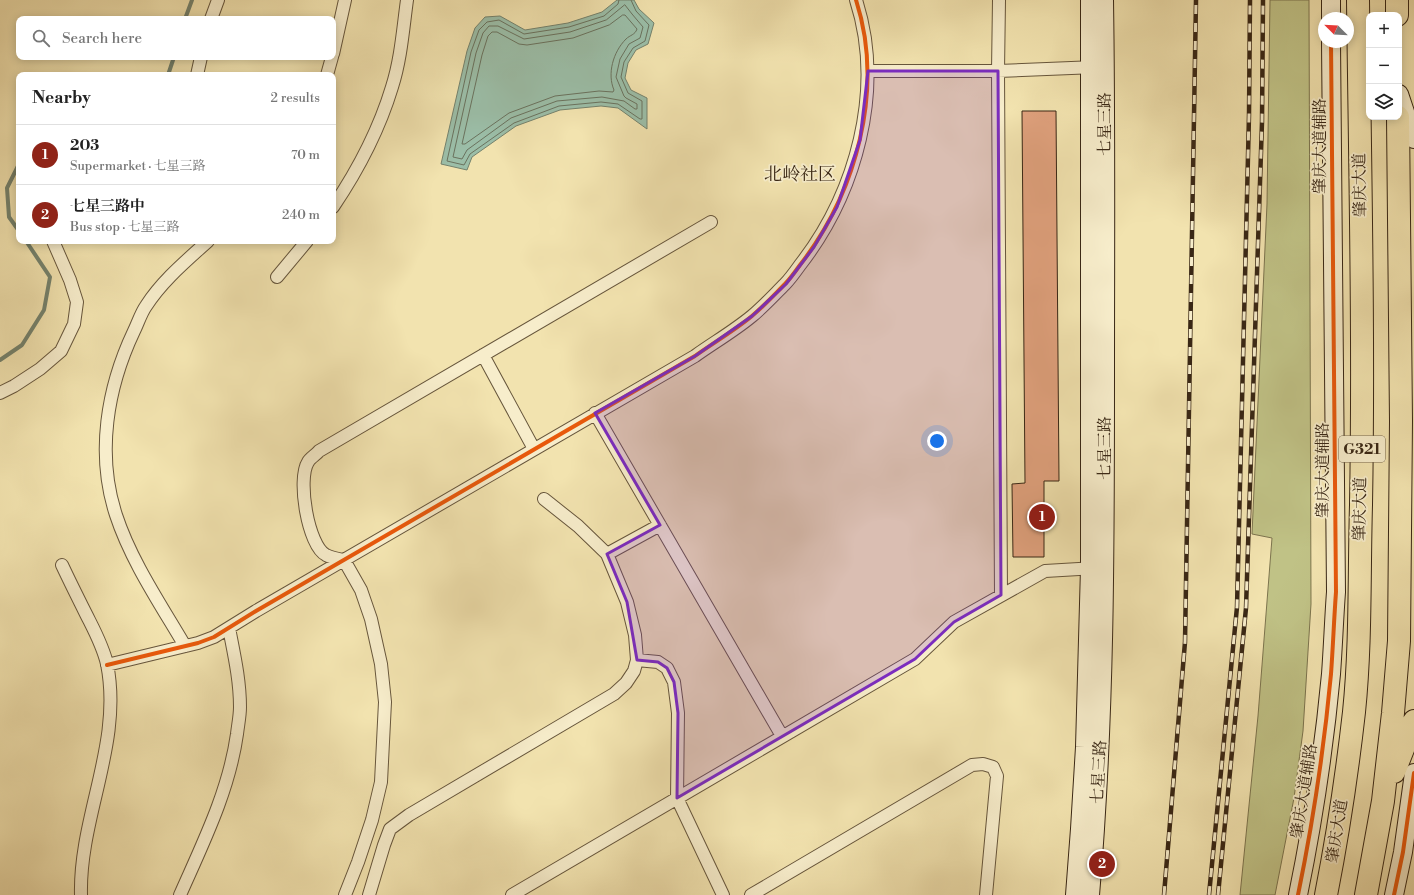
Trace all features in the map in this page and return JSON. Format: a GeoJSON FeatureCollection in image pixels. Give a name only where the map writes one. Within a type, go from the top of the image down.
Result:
{"type":"FeatureCollection","features":[{"type":"Feature","properties":{"kind":"highway","name":"肇庆大道"},"geometry":{"type":"LineString","coordinates":[[1326,895],[1346,778],[1354,710],[1358,638],[1362,422],[1358,0]]}},
{"type":"Feature","properties":{"kind":"highway"},"geometry":{"type":"LineString","coordinates":[[1397,0],[1397,12]]}},
{"type":"Feature","properties":{"kind":"highway","name":"G321"},"geometry":{"type":"LineString","coordinates":[[1366,895],[1383,801],[1399,641],[1401,413],[1398,120]]}},
{"type":"Feature","properties":{"kind":"highway"},"geometry":{"type":"LineString","coordinates":[[1383,801],[1414,721]]}},
{"type":"Feature","properties":{"kind":"street"},"geometry":{"type":"LineString","coordinates":[[212,16],[218,0]]}},
{"type":"Feature","properties":{"kind":"street"},"geometry":{"type":"LineString","coordinates":[[336,42],[345,0]]}},
{"type":"Feature","properties":{"kind":"street"},"geometry":{"type":"LineString","coordinates":[[336,202],[350,181],[372,138],[393,86],[401,43],[406,0]]}},
{"type":"Feature","properties":{"kind":"street"},"geometry":{"type":"LineString","coordinates":[[107,665],[185,646],[214,637],[285,594],[694,356],[752,316],[786,284],[814,247],[837,207],[852,170],[860,140],[868,71],[866,42],[856,0]]}},
{"type":"Feature","properties":{"kind":"street"},"geometry":{"type":"LineString","coordinates":[[998,0],[1001,595]]}},
{"type":"Feature","properties":{"kind":"street","name":"七星三路"},"geometry":{"type":"LineString","coordinates":[[1090,0],[1097,67],[1097,568],[1100,747],[1090,895]]}},
{"type":"Feature","properties":{"kind":"street","name":"七星三路"},"geometry":{"type":"LineString","coordinates":[[1097,67],[1104,0]]}},
{"type":"Feature","properties":{"kind":"street"},"geometry":{"type":"LineString","coordinates":[[1331,0],[1331,12]]}},
{"type":"Feature","properties":{"kind":"street","name":"肇庆大道辅路"},"geometry":{"type":"LineString","coordinates":[[1298,895],[1318,782],[1325,728],[1331,672],[1336,592],[1331,48]]}},
{"type":"Feature","properties":{"kind":"street"},"geometry":{"type":"LineString","coordinates":[[198,72],[200,60]]}},
{"type":"Feature","properties":{"kind":"street"},"geometry":{"type":"LineString","coordinates":[[328,72],[332,60]]}},
{"type":"Feature","properties":{"kind":"street"},"geometry":{"type":"LineString","coordinates":[[868,71],[998,71],[1097,67]]}},
{"type":"Feature","properties":{"kind":"street"},"geometry":{"type":"LineString","coordinates":[[1402,103],[1414,139]]}},
{"type":"Feature","properties":{"kind":"street"},"geometry":{"type":"LineString","coordinates":[[345,895],[372,820],[381,782],[385,702],[381,664],[371,619],[361,590],[344,560],[326,556],[319,549],[312,533],[303,480],[308,462],[319,451],[711,222]]}},
{"type":"Feature","properties":{"kind":"street"},"geometry":{"type":"LineString","coordinates":[[0,393],[14,386],[40,369],[61,351],[74,324],[77,302],[70,280],[54,244]]}},
{"type":"Feature","properties":{"kind":"street"},"geometry":{"type":"LineString","coordinates":[[185,646],[132,552],[116,516],[108,488],[106,423],[113,389],[127,346],[145,306],[168,278],[205,244]]}},
{"type":"Feature","properties":{"kind":"street"},"geometry":{"type":"LineString","coordinates":[[277,277],[304,244]]}},
{"type":"Feature","properties":{"kind":"street"},"geometry":{"type":"LineString","coordinates":[[483,355],[534,449]]}},
{"type":"Feature","properties":{"kind":"street"},"geometry":{"type":"LineString","coordinates":[[595,413],[782,736]]}},
{"type":"Feature","properties":{"kind":"street"},"geometry":{"type":"LineString","coordinates":[[369,895],[390,829],[409,815],[614,694],[626,684],[634,672],[637,660],[635,635],[627,602],[607,554],[578,526],[544,499]]}},
{"type":"Feature","properties":{"kind":"street"},"geometry":{"type":"LineString","coordinates":[[607,554],[660,525]]}},
{"type":"Feature","properties":{"kind":"street"},"geometry":{"type":"LineString","coordinates":[[62,565],[100,642],[107,665],[110,696],[108,734],[84,846],[81,895]]}},
{"type":"Feature","properties":{"kind":"street"},"geometry":{"type":"LineString","coordinates":[[512,895],[915,659],[954,622],[1001,595],[1045,571],[1097,568]]}},
{"type":"Feature","properties":{"kind":"street","name":"七星三路"},"geometry":{"type":"LineString","coordinates":[[1075,895],[1097,568]]}},
{"type":"Feature","properties":{"kind":"street"},"geometry":{"type":"LineString","coordinates":[[180,895],[220,804],[236,744],[240,709],[239,681],[229,628]]}},
{"type":"Feature","properties":{"kind":"street"},"geometry":{"type":"LineString","coordinates":[[637,660],[658,662],[667,668],[674,682],[678,713],[677,798],[723,895]]}},
{"type":"Feature","properties":{"kind":"street"},"geometry":{"type":"LineString","coordinates":[[751,895],[972,765],[983,764],[992,767],[997,776],[986,895]]}},
{"type":"Feature","properties":{"kind":"street"},"geometry":{"type":"LineString","coordinates":[[1394,895],[1403,852],[1414,773]]}},
{"type":"Feature","properties":{"kind":"highlighted area"},"geometry":{"type":"Polygon","coordinates":[[[868,71],[998,71],[1001,595],[954,622],[915,659],[677,798],[678,713],[674,682],[667,668],[658,662],[637,660],[627,602],[607,554],[660,525],[595,413],[695,356],[752,316],[786,284],[814,247],[837,207],[860,140],[868,71]]]}},
{"type":"Feature","properties":{"kind":"green space"},"geometry":{"type":"Polygon","coordinates":[[[1270,0],[1309,0],[1311,604],[1303,731],[1294,798],[1275,895],[1240,895],[1258,716],[1272,538],[1252,534],[1267,204],[1270,0]]]}},
{"type":"Feature","properties":{"kind":"water"},"geometry":{"type":"Polygon","coordinates":[[[617,0],[634,0],[639,9],[654,23],[648,44],[636,50],[628,63],[625,78],[631,90],[647,98],[647,129],[618,108],[601,106],[560,110],[516,126],[472,157],[467,170],[441,164],[467,51],[475,28],[485,17],[500,16],[525,30],[568,23],[602,12],[617,0]]]}},
{"type":"Feature","properties":{"kind":"building"},"geometry":{"type":"Polygon","coordinates":[[[1022,111],[1056,111],[1059,481],[1044,481],[1044,557],[1013,557],[1012,484],[1025,483],[1022,111]]]}},
{"type":"Feature","properties":{"kind":"waterway"},"geometry":{"type":"LineString","coordinates":[[186,16],[192,0]]}},
{"type":"Feature","properties":{"kind":"waterway"},"geometry":{"type":"LineString","coordinates":[[169,72],[173,60]]}},
{"type":"Feature","properties":{"kind":"waterway"},"geometry":{"type":"LineString","coordinates":[[16,170],[7,188],[9,217],[16,227]]}},
{"type":"Feature","properties":{"kind":"waterway"},"geometry":{"type":"LineString","coordinates":[[0,360],[22,345],[44,310],[50,277],[28,244]]}},
{"type":"Feature","properties":{"kind":"railway"},"geometry":{"type":"LineString","coordinates":[[1164,895],[1185,642],[1196,0]]}},
{"type":"Feature","properties":{"kind":"railway"},"geometry":{"type":"LineString","coordinates":[[1209,895],[1237,607],[1249,115],[1250,0]]}},
{"type":"Feature","properties":{"kind":"railway"},"geometry":{"type":"LineString","coordinates":[[1218,895],[1246,608],[1262,122],[1263,0]]}},
{"type":"Feature","properties":{"kind":"cycle path"},"geometry":{"type":"LineString","coordinates":[[107,665],[198,643],[214,637],[256,611],[695,356],[738,327],[756,312],[789,280],[820,237],[836,206],[850,173],[860,139],[866,104],[867,69],[864,34],[856,0]]}},
{"type":"Feature","properties":{"kind":"cycle path"},"geometry":{"type":"LineString","coordinates":[[1298,895],[1313,813],[1325,730],[1331,674],[1336,592],[1331,48]]}},
{"type":"Feature","properties":{"kind":"cycle path"},"geometry":{"type":"LineString","coordinates":[[1394,895],[1403,852],[1414,773]]}},
{"type":"Feature","properties":{"kind":"place","name":"203"},"geometry":{"type":"Point","coordinates":[1042,517]}},
{"type":"Feature","properties":{"kind":"place","name":"七星三路中"},"geometry":{"type":"Point","coordinates":[1102,864]}},
{"type":"Feature","properties":{"kind":"district","name":"北岭社区"},"geometry":{"type":"Point","coordinates":[800,174]}}]}
